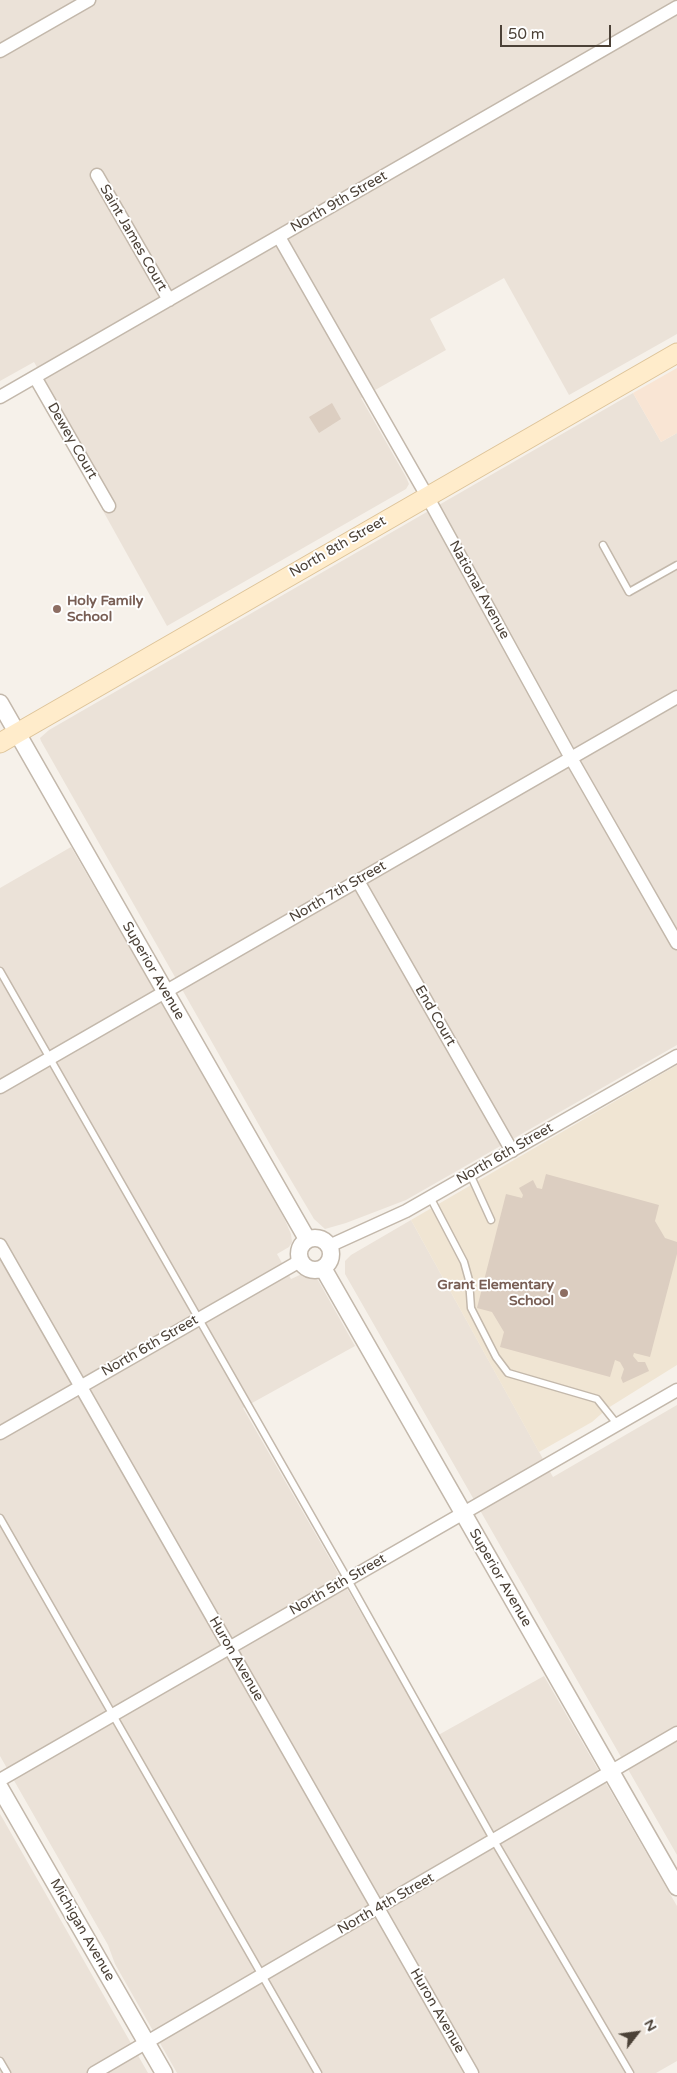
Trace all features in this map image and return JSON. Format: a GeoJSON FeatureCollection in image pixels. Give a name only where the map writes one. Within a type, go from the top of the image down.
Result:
{"type":"FeatureCollection","features":[{"type":"Feature","properties":{"kind":"main road","name":"North 8th Street"},"geometry":{"type":"LineString","coordinates":[[0,743],[427,496],[676,356]]}},
{"type":"Feature","properties":{"kind":"street"},"geometry":{"type":"LineString","coordinates":[[0,52],[89,0]]}},
{"type":"Feature","properties":{"kind":"street","name":"North 9th Street"},"geometry":{"type":"LineString","coordinates":[[0,397],[677,7]]}},
{"type":"Feature","properties":{"kind":"street","name":"Saint James Court"},"geometry":{"type":"LineString","coordinates":[[97,176],[169,300]]}},
{"type":"Feature","properties":{"kind":"street","name":"National Avenue"},"geometry":{"type":"LineString","coordinates":[[279,237],[427,496],[571,758],[677,943]]}},
{"type":"Feature","properties":{"kind":"street","name":"Dewey Court"},"geometry":{"type":"LineString","coordinates":[[35,377],[108,506]]}},
{"type":"Feature","properties":{"kind":"street","name":"North 7th Street"},"geometry":{"type":"LineString","coordinates":[[0,1087],[677,697]]}},
{"type":"Feature","properties":{"kind":"street","name":"Superior Avenue"},"geometry":{"type":"LineString","coordinates":[[0,703],[307,1239]]}},
{"type":"Feature","properties":{"kind":"street","name":"End Court"},"geometry":{"type":"LineString","coordinates":[[358,881],[512,1151]]}},
{"type":"Feature","properties":{"kind":"street","name":"North 6th Street"},"geometry":{"type":"LineString","coordinates":[[329,1246],[406,1211],[677,1056]]}},
{"type":"Feature","properties":{"kind":"street"},"geometry":{"type":"LineString","coordinates":[[322,1238],[329,1246],[331,1251],[330,1260],[323,1268],[313,1270],[303,1265],[300,1261],[298,1251],[307,1239],[322,1238]]}},
{"type":"Feature","properties":{"kind":"street","name":"Huron Avenue"},"geometry":{"type":"LineString","coordinates":[[0,1245],[472,2073]]}},
{"type":"Feature","properties":{"kind":"street","name":"North 6th Street"},"geometry":{"type":"LineString","coordinates":[[0,1432],[300,1261]]}},
{"type":"Feature","properties":{"kind":"street","name":"Superior Avenue"},"geometry":{"type":"LineString","coordinates":[[323,1268],[677,1887]]}},
{"type":"Feature","properties":{"kind":"street","name":"North 5th Street"},"geometry":{"type":"LineString","coordinates":[[0,1780],[229,1646],[348,1580],[677,1390]]}},
{"type":"Feature","properties":{"kind":"street","name":"North 4th Street"},"geometry":{"type":"LineString","coordinates":[[94,2073],[677,1733]]}},
{"type":"Feature","properties":{"kind":"street","name":"Michigan Avenue"},"geometry":{"type":"LineString","coordinates":[[0,1788],[164,2073]]}},
{"type":"Feature","properties":{"kind":"lane"},"geometry":{"type":"LineString","coordinates":[[602,545],[630,592],[677,565]]}},
{"type":"Feature","properties":{"kind":"lane"},"geometry":{"type":"LineString","coordinates":[[0,971],[348,1580],[493,1839],[630,2073]]}},
{"type":"Feature","properties":{"kind":"lane"},"geometry":{"type":"LineString","coordinates":[[470,1174],[491,1220]]}},
{"type":"Feature","properties":{"kind":"lane"},"geometry":{"type":"LineString","coordinates":[[430,1197],[464,1262],[469,1280],[471,1308],[496,1356],[508,1373],[597,1399],[616,1424]]}},
{"type":"Feature","properties":{"kind":"lane"},"geometry":{"type":"LineString","coordinates":[[0,1518],[318,2073]]}},
{"type":"Feature","properties":{"kind":"lane"},"geometry":{"type":"LineString","coordinates":[[0,2061],[7,2073]]}},
{"type":"Feature","properties":{"kind":"shaded area"},"geometry":{"type":"Polygon","coordinates":[[[0,0],[677,0],[677,334],[569,395],[504,278],[430,319],[446,350],[361,398],[406,477],[409,484],[406,489],[167,626],[102,509],[114,502],[34,362],[0,381],[0,0]]]}},
{"type":"Feature","properties":{"kind":"shaded area"},"geometry":{"type":"Polygon","coordinates":[[[677,368],[677,433],[661,442],[633,393],[677,368]]]}},
{"type":"Feature","properties":{"kind":"shaded area"},"geometry":{"type":"Polygon","coordinates":[[[633,393],[661,442],[677,433],[677,1045],[406,1200],[325,1229],[314,1219],[276,1155],[40,738],[49,730],[633,393]]]}},
{"type":"Feature","properties":{"kind":"shaded area"},"geometry":{"type":"Polygon","coordinates":[[[71,847],[285,1220],[292,1242],[289,1247],[277,1254],[291,1279],[304,1273],[318,1280],[355,1346],[243,1408],[433,1738],[544,1676],[677,1906],[677,2061],[656,2073],[177,2073],[115,1964],[108,1945],[0,1756],[0,888],[71,847]]]}},
{"type":"Feature","properties":{"kind":"shaded area","name":"Grant Elementary School"},"geometry":{"type":"Polygon","coordinates":[[[677,1065],[677,1365],[608,1408],[592,1422],[539,1452],[411,1220],[677,1065]]]}},
{"type":"Feature","properties":{"kind":"shaded area"},"geometry":{"type":"Polygon","coordinates":[[[411,1220],[553,1477],[677,1405],[677,1855],[345,1274],[345,1261],[351,1255],[411,1220]]]}},
{"type":"Feature","properties":{"kind":"shaded area"},"geometry":{"type":"Polygon","coordinates":[[[0,1814],[3,1819],[148,2073],[0,2073],[0,1814]]]}},
{"type":"Feature","properties":{"kind":"building"},"geometry":{"type":"Polygon","coordinates":[[[332,403],[341,419],[319,433],[309,417],[332,403]]]}},
{"type":"Feature","properties":{"kind":"building"},"geometry":{"type":"Polygon","coordinates":[[[546,1174],[659,1205],[655,1221],[665,1238],[677,1242],[677,1254],[650,1357],[634,1353],[633,1356],[638,1362],[645,1362],[649,1371],[623,1383],[621,1378],[624,1369],[620,1362],[615,1360],[610,1377],[500,1347],[504,1332],[492,1312],[477,1308],[506,1194],[522,1198],[523,1195],[519,1188],[533,1180],[537,1188],[542,1189],[546,1174]]]}},
{"type":"Feature","properties":{"kind":"place","name":"Holy Family School"},"geometry":{"type":"Point","coordinates":[57,609]}},
{"type":"Feature","properties":{"kind":"place","name":"Grant Elementary School"},"geometry":{"type":"Point","coordinates":[564,1293]}}]}
